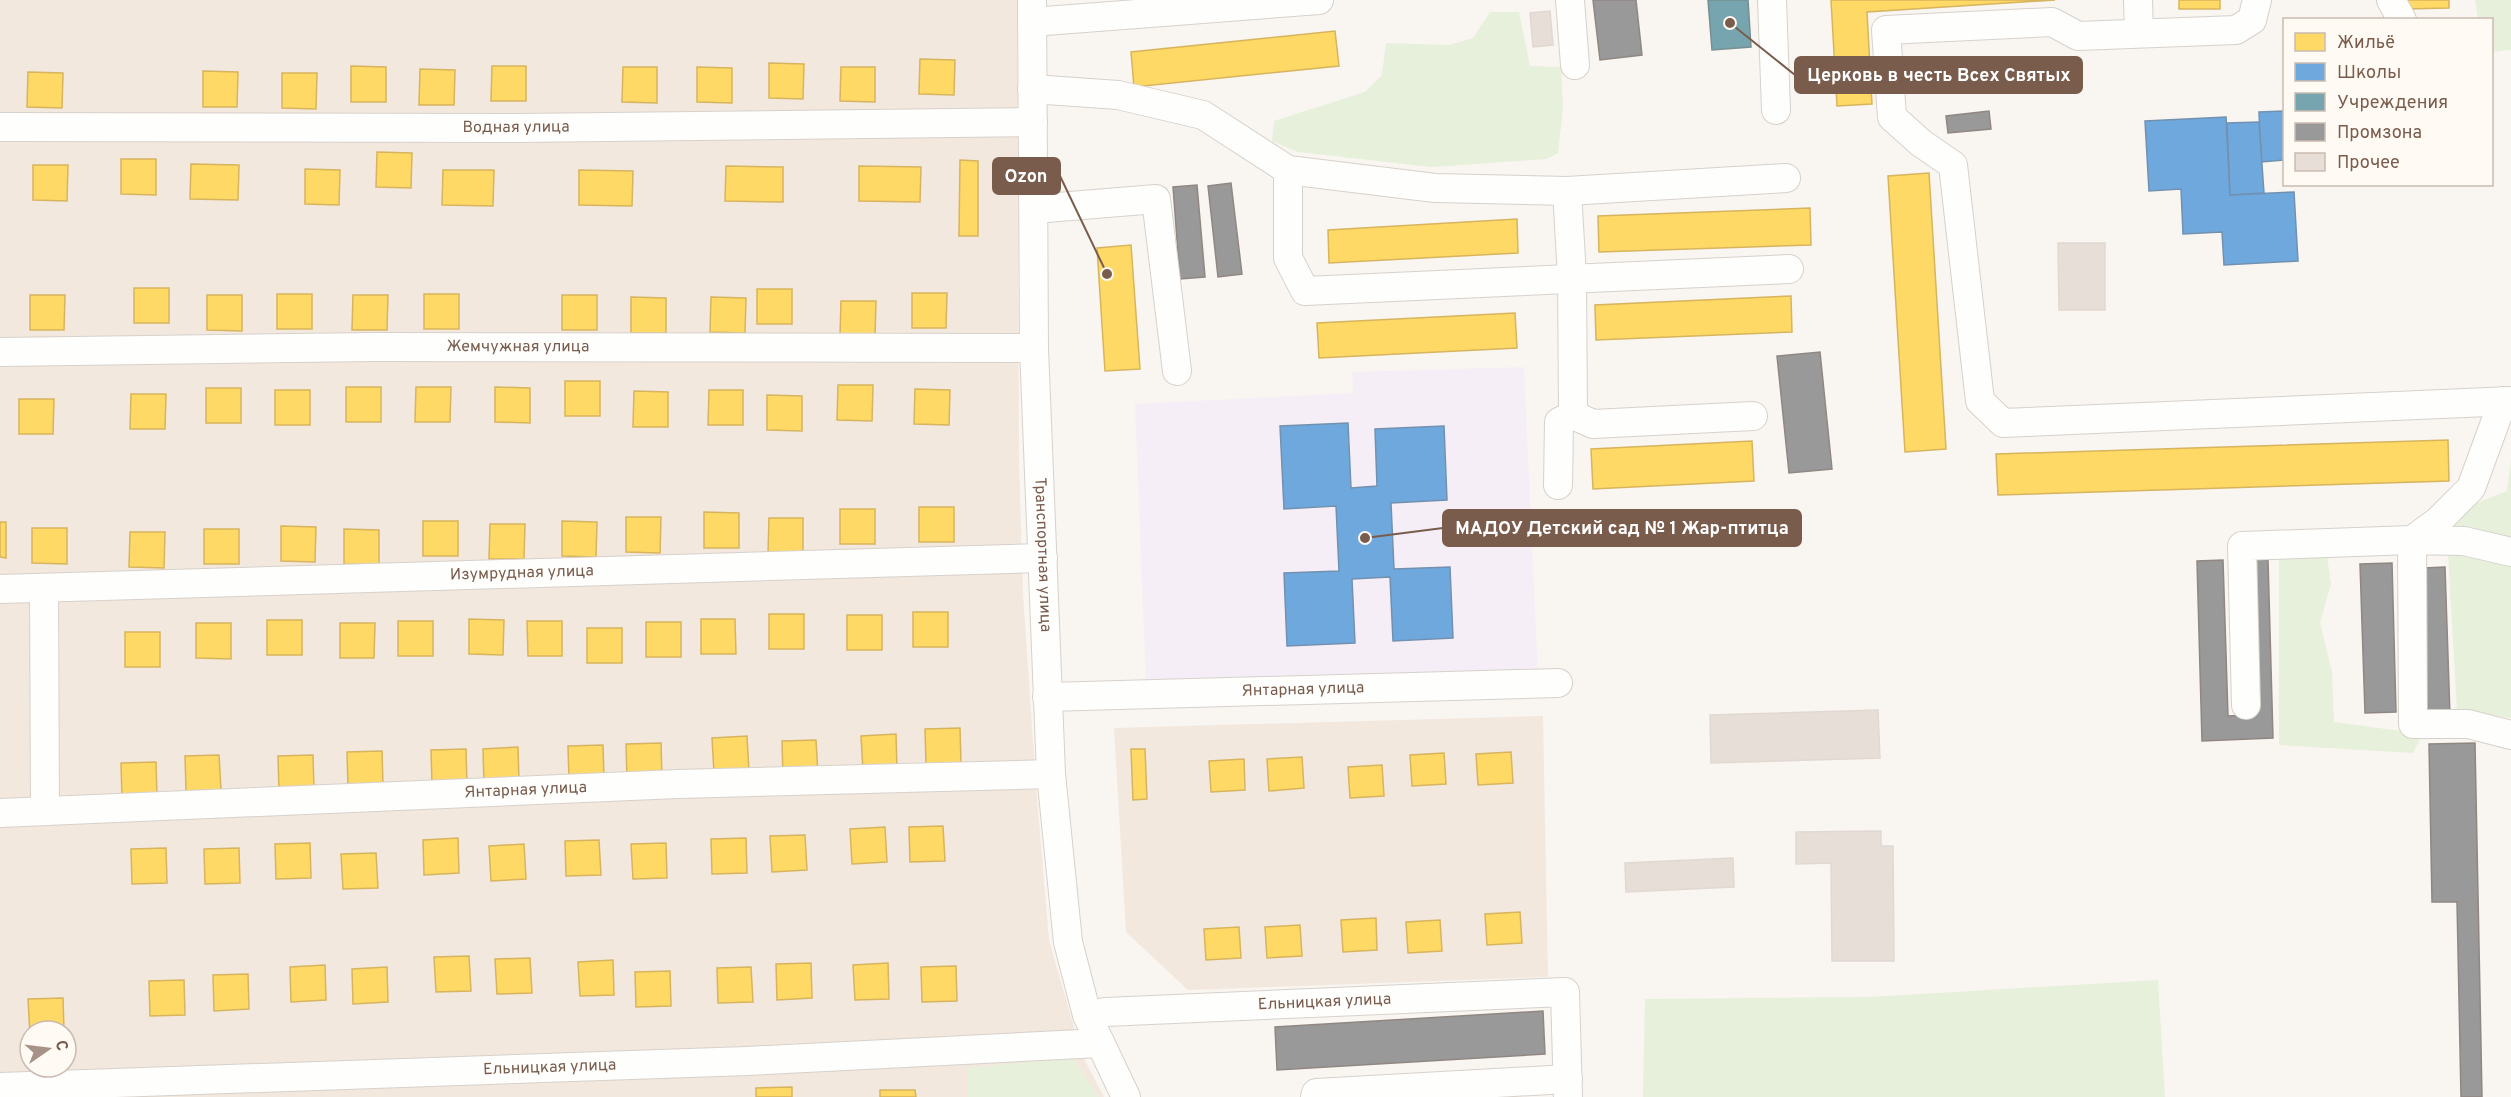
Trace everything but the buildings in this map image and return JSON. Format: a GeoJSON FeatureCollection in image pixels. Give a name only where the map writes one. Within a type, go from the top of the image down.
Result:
{"type":"FeatureCollection","features":[{"type":"Feature","properties":{"kind":"street"},"geometry":{"type":"LineString","coordinates":[[1032,11],[1319,0]]}},
{"type":"Feature","properties":{"kind":"street"},"geometry":{"type":"LineString","coordinates":[[1570,0],[1575,65]]}},
{"type":"Feature","properties":{"kind":"street"},"geometry":{"type":"LineString","coordinates":[[1772,0],[1776,110]]}},
{"type":"Feature","properties":{"kind":"street"},"geometry":{"type":"LineString","coordinates":[[2138,0],[2139,33]]}},
{"type":"Feature","properties":{"kind":"street"},"geometry":{"type":"LineString","coordinates":[[2257,0],[2252,20],[2236,30],[2078,36],[2052,22],[1886,30],[1892,117],[1953,165],[1980,401],[2003,423],[2507,401],[2471,489],[2438,521],[2412,540]]}},
{"type":"Feature","properties":{"kind":"street"},"geometry":{"type":"LineString","coordinates":[[2391,0],[2401,18]]}},
{"type":"Feature","properties":{"kind":"street","name":"Транспортная улица"},"geometry":{"type":"LineString","coordinates":[[1032,11],[1034,348],[1051,774],[1068,942],[1086,1015],[1126,1097]]}},
{"type":"Feature","properties":{"kind":"street"},"geometry":{"type":"LineString","coordinates":[[1032,89],[1118,95],[1203,115],[1288,170],[1435,188],[1567,191],[1786,178]]}},
{"type":"Feature","properties":{"kind":"street","name":"Водная улица"},"geometry":{"type":"LineString","coordinates":[[0,127],[518,128],[1033,122]]}},
{"type":"Feature","properties":{"kind":"street"},"geometry":{"type":"LineString","coordinates":[[1288,170],[1288,258],[1305,291],[1572,277],[1789,269]]}},
{"type":"Feature","properties":{"kind":"street"},"geometry":{"type":"LineString","coordinates":[[1567,191],[1572,277],[1573,415]]}},
{"type":"Feature","properties":{"kind":"street"},"geometry":{"type":"LineString","coordinates":[[1034,208],[1156,200],[1177,371]]}},
{"type":"Feature","properties":{"kind":"street","name":"Жемчужная улица"},"geometry":{"type":"LineString","coordinates":[[0,352],[362,347],[1034,348]]}},
{"type":"Feature","properties":{"kind":"street"},"geometry":{"type":"LineString","coordinates":[[1573,415],[1593,424],[1753,416]]}},
{"type":"Feature","properties":{"kind":"street"},"geometry":{"type":"LineString","coordinates":[[1558,485],[1559,422],[1573,415]]}},
{"type":"Feature","properties":{"kind":"street"},"geometry":{"type":"LineString","coordinates":[[2412,540],[2413,724],[2468,724],[2511,735]]}},
{"type":"Feature","properties":{"kind":"street"},"geometry":{"type":"LineString","coordinates":[[2246,705],[2242,546],[2412,540],[2464,542],[2511,552]]}},
{"type":"Feature","properties":{"kind":"street","name":"Изумрудная улица"},"geometry":{"type":"LineString","coordinates":[[0,589],[1043,558]]}},
{"type":"Feature","properties":{"kind":"street"},"geometry":{"type":"LineString","coordinates":[[44,588],[45,811]]}},
{"type":"Feature","properties":{"kind":"street","name":"Янтарная улица"},"geometry":{"type":"LineString","coordinates":[[1047,697],[1558,683]]}},
{"type":"Feature","properties":{"kind":"street","name":"Янтарная улица"},"geometry":{"type":"LineString","coordinates":[[0,813],[678,784],[1051,774]]}},
{"type":"Feature","properties":{"kind":"street","name":"Ельницкая улица"},"geometry":{"type":"LineString","coordinates":[[1086,1015],[1105,1012],[1565,992],[1568,1088]]}},
{"type":"Feature","properties":{"kind":"street","name":"Ельницкая улица"},"geometry":{"type":"LineString","coordinates":[[0,1087],[747,1061],[1100,1043]]}},
{"type":"Feature","properties":{"kind":"street"},"geometry":{"type":"LineString","coordinates":[[1316,1097],[1316,1093],[1568,1088]]}},
{"type":"Feature","properties":{"kind":"shaded area"},"geometry":{"type":"Polygon","coordinates":[[[0,0],[1017,0],[1019,463],[1023,594],[1036,786],[1049,940],[1082,1055],[1104,1097],[0,1097],[0,0]]]}},
{"type":"Feature","properties":{"kind":"shaded area"},"geometry":{"type":"Polygon","coordinates":[[[1524,367],[1538,676],[1146,683],[1135,404],[1353,393],[1352,372],[1524,367]]]}},
{"type":"Feature","properties":{"kind":"shaded area"},"geometry":{"type":"Polygon","coordinates":[[[1543,716],[1548,977],[1188,990],[1126,932],[1114,728],[1543,716]]]}},
{"type":"Feature","properties":{"kind":"green space"},"geometry":{"type":"Polygon","coordinates":[[[2475,0],[2511,0],[2511,50],[2493,52],[2493,18],[2478,18],[2475,0]]]}},
{"type":"Feature","properties":{"kind":"green space"},"geometry":{"type":"Polygon","coordinates":[[[1490,12],[1519,12],[1530,66],[1561,67],[1563,108],[1558,153],[1546,159],[1432,167],[1298,152],[1272,141],[1274,121],[1365,92],[1382,75],[1386,43],[1449,45],[1473,38],[1490,12]]]}},
{"type":"Feature","properties":{"kind":"green space"},"geometry":{"type":"Polygon","coordinates":[[[2511,460],[2511,542],[2448,529],[2469,506],[2507,491],[2511,460]]]}},
{"type":"Feature","properties":{"kind":"green space"},"geometry":{"type":"Polygon","coordinates":[[[2468,550],[2511,560],[2511,718],[2457,711],[2448,554],[2468,550]]]}},
{"type":"Feature","properties":{"kind":"green space"},"geometry":{"type":"Polygon","coordinates":[[[2279,557],[2327,557],[2331,584],[2320,623],[2332,672],[2334,722],[2423,734],[2413,753],[2279,745],[2279,557]]]}},
{"type":"Feature","properties":{"kind":"green space"},"geometry":{"type":"Polygon","coordinates":[[[2158,980],[2165,1097],[1643,1097],[1645,999],[1871,997],[2158,980]]]}},
{"type":"Feature","properties":{"kind":"green space"},"geometry":{"type":"Polygon","coordinates":[[[1073,1058],[1098,1097],[968,1097],[967,1068],[1073,1058]]]}},
{"type":"Feature","properties":{"kind":"place","name":"Церковь в честь Всех Святых"},"geometry":{"type":"Point","coordinates":[1730,23]}},
{"type":"Feature","properties":{"kind":"place","name":"Ozon"},"geometry":{"type":"Point","coordinates":[1107,274]}},
{"type":"Feature","properties":{"kind":"place","name":"МАДОУ Детский сад № 1 Жар-птитца"},"geometry":{"type":"Point","coordinates":[1365,538]}}]}
